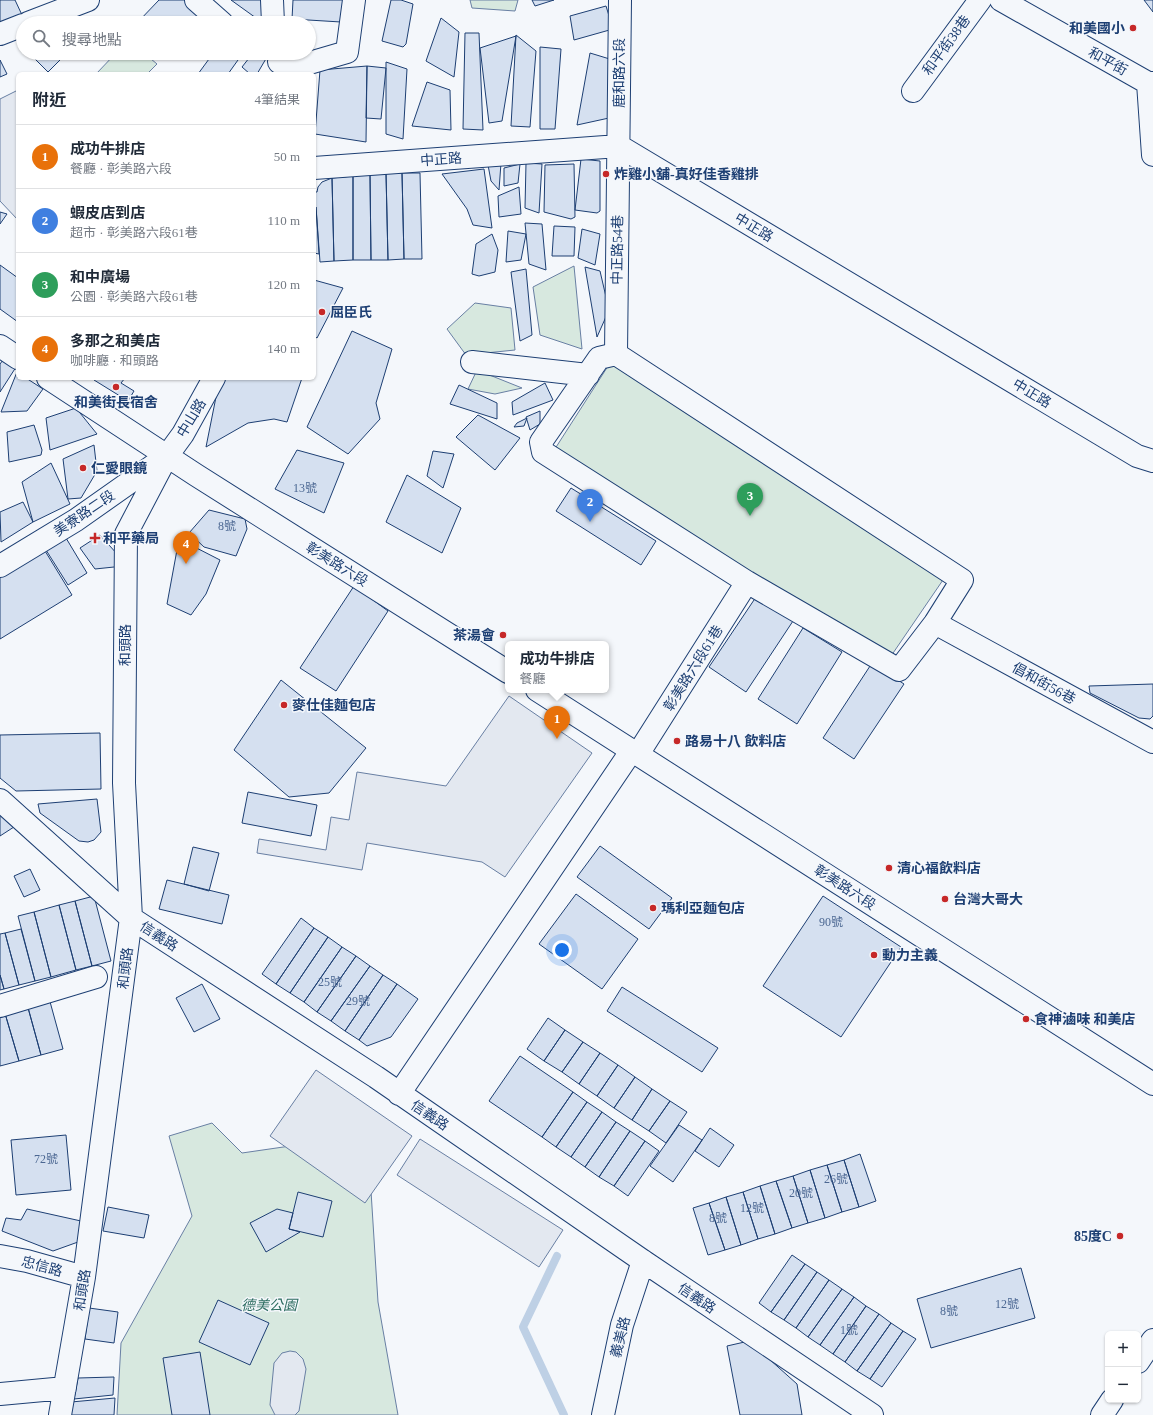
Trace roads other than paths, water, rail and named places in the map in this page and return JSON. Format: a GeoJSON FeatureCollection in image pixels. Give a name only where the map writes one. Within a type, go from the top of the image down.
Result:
{"type":"FeatureCollection","features":[{"type":"Feature","properties":{"kind":"street"},"geometry":{"type":"LineString","coordinates":[[46,16],[88,0]]}},
{"type":"Feature","properties":{"kind":"street"},"geometry":{"type":"LineString","coordinates":[[196,0],[214,16]]}},
{"type":"Feature","properties":{"kind":"street"},"geometry":{"type":"LineString","coordinates":[[272,0],[273,16]]}},
{"type":"Feature","properties":{"kind":"street"},"geometry":{"type":"LineString","coordinates":[[278,63],[306,64],[347,52],[354,0]]}},
{"type":"Feature","properties":{"kind":"street","name":"鹿和路六段"},"geometry":{"type":"LineString","coordinates":[[618,146],[620,0]]}},
{"type":"Feature","properties":{"kind":"street","name":"和平街38巷"},"geometry":{"type":"LineString","coordinates":[[913,91],[980,0]]}},
{"type":"Feature","properties":{"kind":"street","name":"和平街"},"geometry":{"type":"LineString","coordinates":[[1001,0],[1150,83]]}},
{"type":"Feature","properties":{"kind":"street"},"geometry":{"type":"LineString","coordinates":[[0,34],[16,28]]}},
{"type":"Feature","properties":{"kind":"street"},"geometry":{"type":"LineString","coordinates":[[1150,83],[1153,155]]}},
{"type":"Feature","properties":{"kind":"street","name":"中正路"},"geometry":{"type":"LineString","coordinates":[[316,168],[618,146],[1137,456],[1153,460]]}},
{"type":"Feature","properties":{"kind":"street","name":"中正路54巷"},"geometry":{"type":"LineString","coordinates":[[616,354],[618,146]]}},
{"type":"Feature","properties":{"kind":"street"},"geometry":{"type":"LineString","coordinates":[[0,346],[16,357]]}},
{"type":"Feature","properties":{"kind":"street"},"geometry":{"type":"LineString","coordinates":[[616,354],[962,580],[935,623],[899,670],[747,582],[543,452],[542,442],[599,358],[616,354]]}},
{"type":"Feature","properties":{"kind":"street"},"geometry":{"type":"LineString","coordinates":[[472,362],[588,375]]}},
{"type":"Feature","properties":{"kind":"street","name":"彰美路六段"},"geometry":{"type":"LineString","coordinates":[[51,380],[167,456],[505,670]]}},
{"type":"Feature","properties":{"kind":"street","name":"中山路"},"geometry":{"type":"LineString","coordinates":[[167,456],[183,434],[213,380]]}},
{"type":"Feature","properties":{"kind":"street","name":"美寮路二段"},"geometry":{"type":"LineString","coordinates":[[0,566],[76,520],[167,456]]}},
{"type":"Feature","properties":{"kind":"street","name":"和頭路"},"geometry":{"type":"LineString","coordinates":[[60,1415],[84,1277],[131,918],[124,783],[126,534],[167,456]]}},
{"type":"Feature","properties":{"kind":"street","name":"彰美路六段61巷"},"geometry":{"type":"LineString","coordinates":[[399,1094],[635,752],[747,582]]}},
{"type":"Feature","properties":{"kind":"street","name":"倡和街56巷"},"geometry":{"type":"LineString","coordinates":[[935,623],[1153,742]]}},
{"type":"Feature","properties":{"kind":"street","name":"彰美路六段"},"geometry":{"type":"LineString","coordinates":[[542,693],[1153,1084]]}},
{"type":"Feature","properties":{"kind":"street","name":"信義路"},"geometry":{"type":"LineString","coordinates":[[0,800],[131,918],[376,1077],[643,1261],[872,1415]]}},
{"type":"Feature","properties":{"kind":"street"},"geometry":{"type":"LineString","coordinates":[[0,1006],[96,977]]}},
{"type":"Feature","properties":{"kind":"street","name":"忠信路"},"geometry":{"type":"LineString","coordinates":[[0,1256],[27,1261],[84,1277]]}},
{"type":"Feature","properties":{"kind":"street","name":"義美路"},"geometry":{"type":"LineString","coordinates":[[603,1415],[622,1325],[643,1261]]}},
{"type":"Feature","properties":{"kind":"street"},"geometry":{"type":"LineString","coordinates":[[1141,1358],[1153,1340]]}},
{"type":"Feature","properties":{"kind":"street"},"geometry":{"type":"LineString","coordinates":[[0,1394],[65,1388]]}},
{"type":"Feature","properties":{"kind":"street"},"geometry":{"type":"LineString","coordinates":[[1102,1415],[1110,1403]]}},
{"type":"Feature","properties":{"kind":"waterway"},"geometry":{"type":"LineString","coordinates":[[557,1256],[523,1327],[564,1415]]}},
{"type":"Feature","properties":{"kind":"place","name":"和美國小"},"geometry":{"type":"Point","coordinates":[1133,28]}},
{"type":"Feature","properties":{"kind":"place","name":"炸雞小舖-真好佳香雞排"},"geometry":{"type":"Point","coordinates":[606,174]}},
{"type":"Feature","properties":{"kind":"place","name":"屈臣氏"},"geometry":{"type":"Point","coordinates":[322,312]}},
{"type":"Feature","properties":{"kind":"place","name":"和美街長宿舍"},"geometry":{"type":"Point","coordinates":[116,387]}},
{"type":"Feature","properties":{"kind":"place","name":"仁愛眼鏡"},"geometry":{"type":"Point","coordinates":[83,468]}},
{"type":"Feature","properties":{"kind":"place","name":"和中廣場"},"geometry":{"type":"Point","coordinates":[750,516]}},
{"type":"Feature","properties":{"kind":"place","name":"蝦皮店到店"},"geometry":{"type":"Point","coordinates":[590,522]}},
{"type":"Feature","properties":{"kind":"place","name":"和平藥局"},"geometry":{"type":"Point","coordinates":[95,538]}},
{"type":"Feature","properties":{"kind":"place","name":"多那之和美店"},"geometry":{"type":"Point","coordinates":[186,564]}},
{"type":"Feature","properties":{"kind":"place","name":"茶湯會"},"geometry":{"type":"Point","coordinates":[503,635]}},
{"type":"Feature","properties":{"kind":"place","name":"麥仕佳麵包店"},"geometry":{"type":"Point","coordinates":[284,705]}},
{"type":"Feature","properties":{"kind":"place","name":"成功牛排店"},"geometry":{"type":"Point","coordinates":[557,739]}},
{"type":"Feature","properties":{"kind":"place","name":"路易十八 飲料店"},"geometry":{"type":"Point","coordinates":[677,741]}},
{"type":"Feature","properties":{"kind":"place","name":"清心福飲料店"},"geometry":{"type":"Point","coordinates":[889,868]}},
{"type":"Feature","properties":{"kind":"place","name":"台灣大哥大"},"geometry":{"type":"Point","coordinates":[945,899]}},
{"type":"Feature","properties":{"kind":"place","name":"瑪利亞麵包店"},"geometry":{"type":"Point","coordinates":[653,908]}},
{"type":"Feature","properties":{"kind":"place","name":"動力主義"},"geometry":{"type":"Point","coordinates":[874,955]}},
{"type":"Feature","properties":{"kind":"place","name":"食神滷味 和美店"},"geometry":{"type":"Point","coordinates":[1026,1019]}},
{"type":"Feature","properties":{"kind":"place","name":"85度C"},"geometry":{"type":"Point","coordinates":[1120,1236]}},
{"type":"Feature","properties":{"kind":"park label","name":"德美公園"},"geometry":{"type":"Point","coordinates":[269,1305]}}]}
